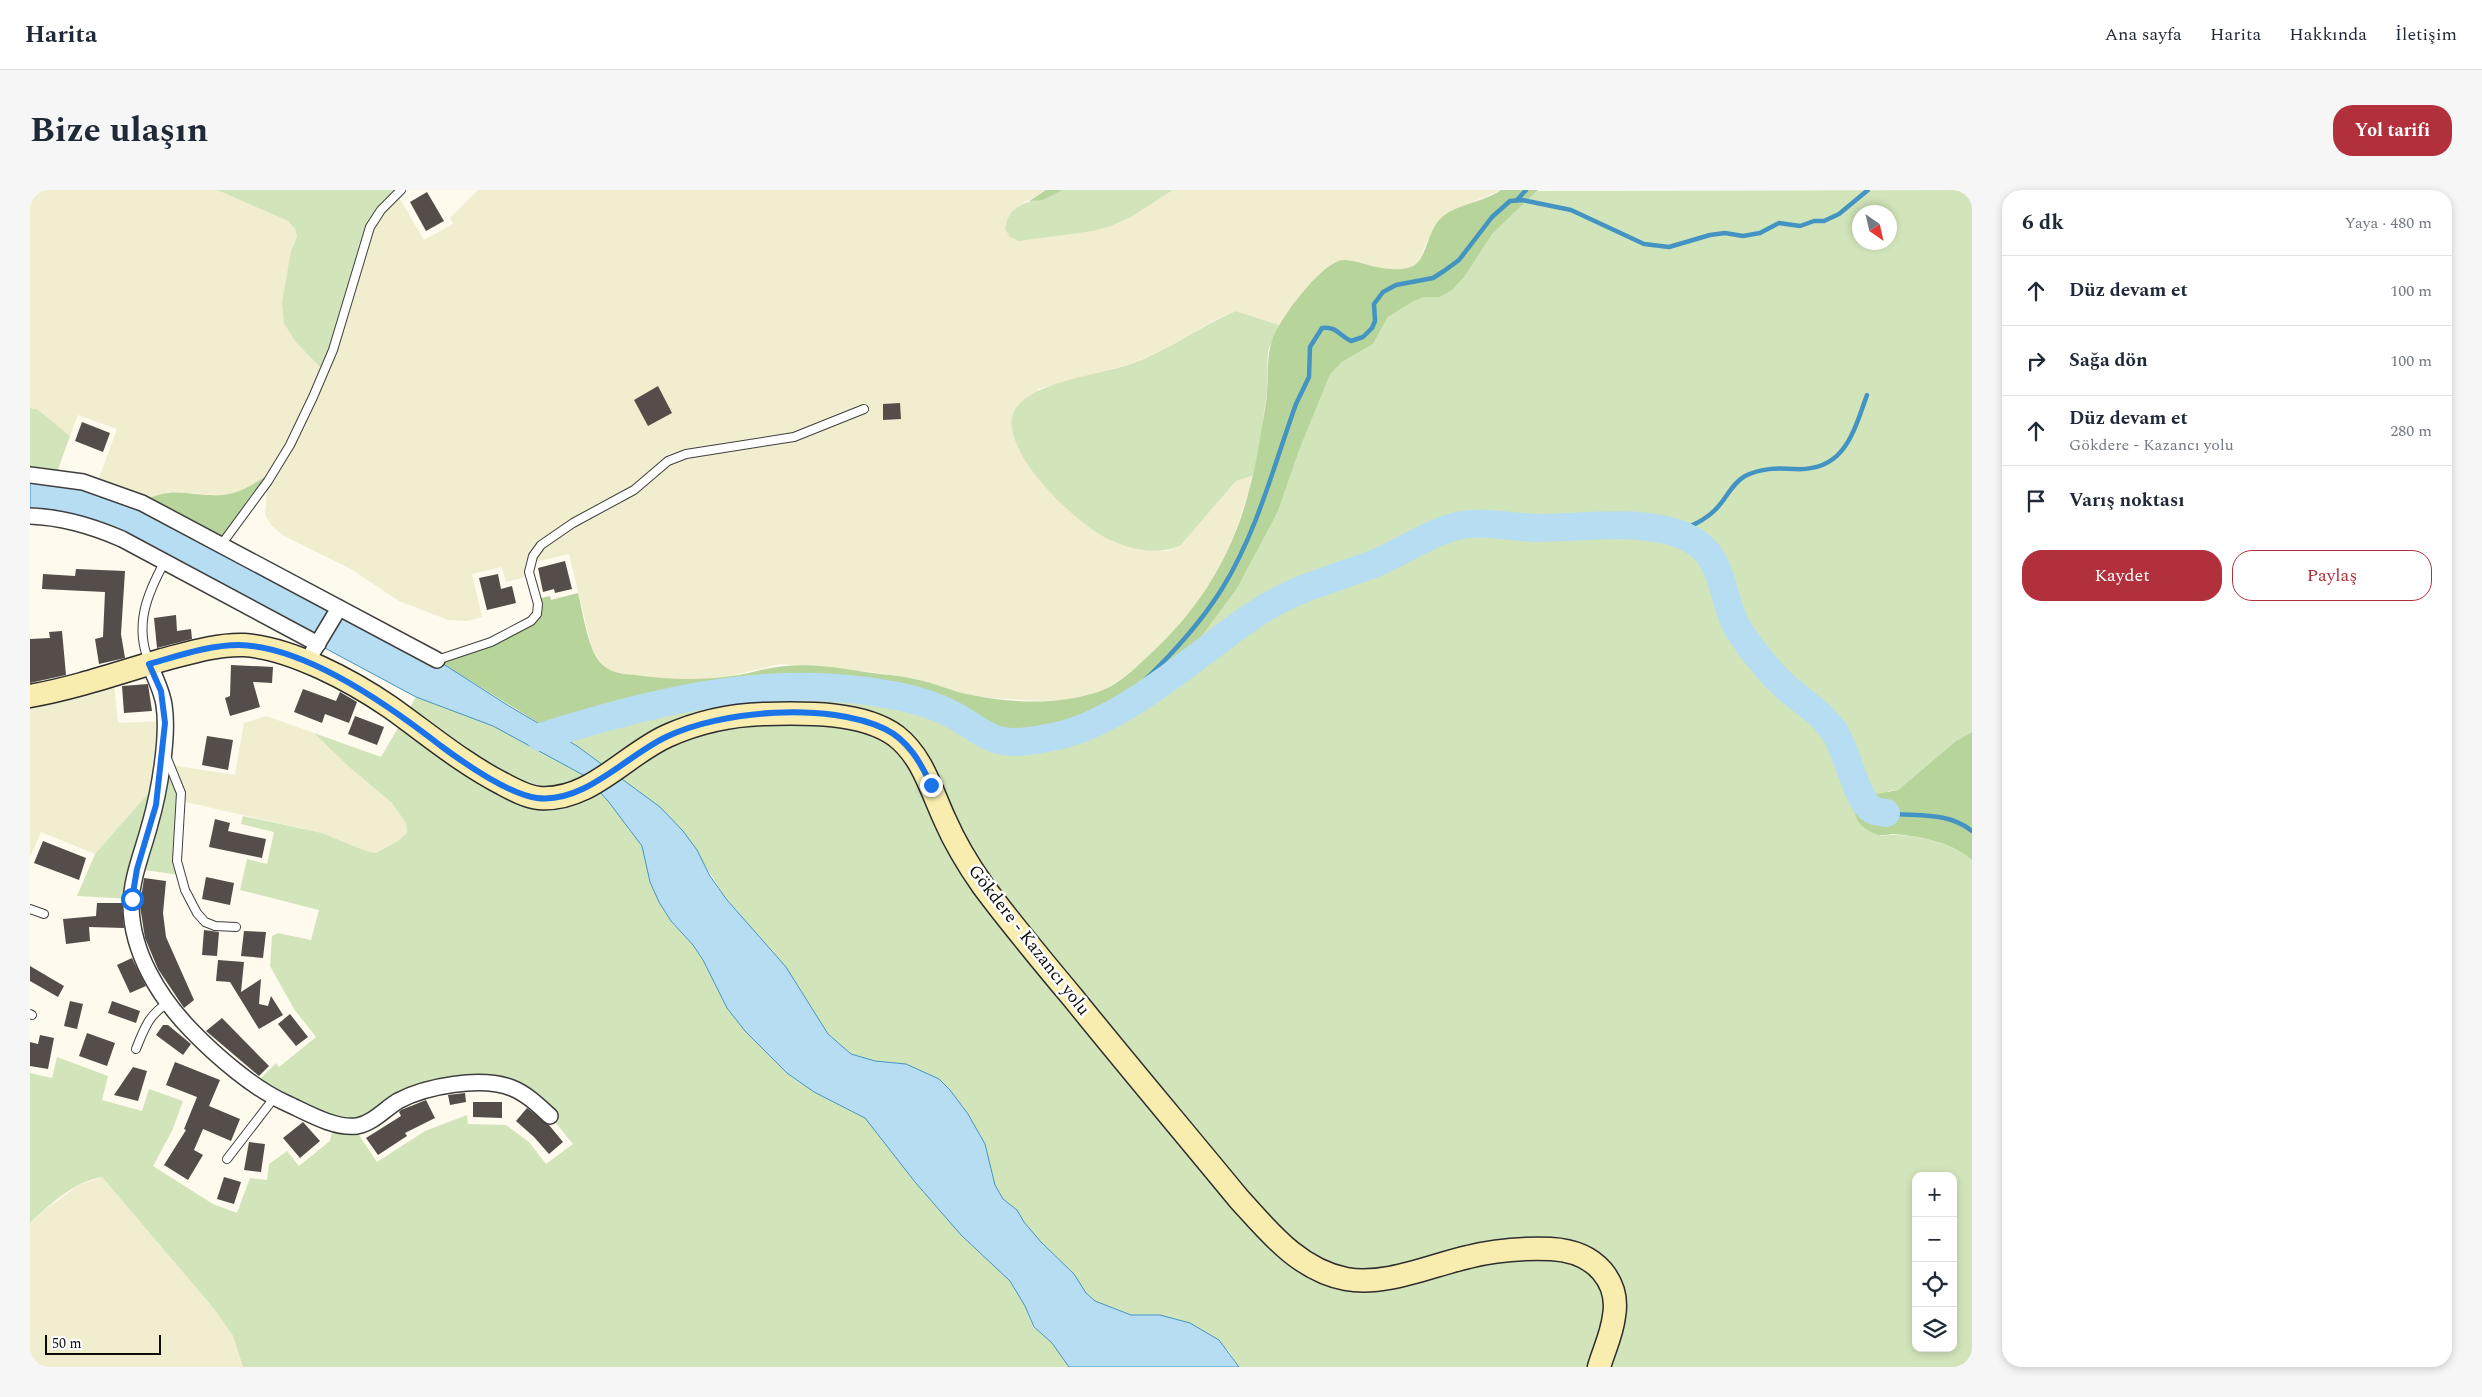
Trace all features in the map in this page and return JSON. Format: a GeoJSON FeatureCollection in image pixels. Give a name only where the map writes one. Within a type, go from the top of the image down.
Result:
{"type":"FeatureCollection","features":[{"type":"Feature","properties":{"kind":"street"},"geometry":{"type":"LineString","coordinates":[[30,475],[83,482],[112,490],[142,503],[221,545],[337,612],[437,660]]}},
{"type":"Feature","properties":{"kind":"street"},"geometry":{"type":"LineString","coordinates":[[30,516],[71,520],[96,527],[165,561],[316,648],[337,612]]}},
{"type":"Feature","properties":{"kind":"street","name":"Gökdere - Kazancı yolu"},"geometry":{"type":"LineString","coordinates":[[30,696],[209,648],[240,645],[278,652],[316,648],[360,688],[389,706],[455,757],[513,789],[537,798],[575,793],[668,736],[720,719],[752,714],[801,713],[847,719],[886,729],[906,745],[921,764],[946,823],[964,855],[1006,917],[1269,1233],[1310,1266],[1326,1274],[1368,1281],[1501,1251],[1531,1248],[1573,1253],[1598,1266],[1612,1287],[1615,1315],[1598,1367]]}},
{"type":"Feature","properties":{"kind":"street"},"geometry":{"type":"LineString","coordinates":[[149,664],[161,691],[164,706],[162,750],[156,805],[137,869],[131,905],[137,942],[154,982],[168,1003],[198,1037],[274,1098],[339,1124],[359,1126],[369,1122],[399,1101],[430,1089],[448,1086],[494,1084],[524,1094],[550,1116]]}},
{"type":"Feature","properties":{"kind":"lane"},"geometry":{"type":"LineString","coordinates":[[221,545],[268,481],[290,445],[333,350],[367,233],[381,210],[400,190]]}},
{"type":"Feature","properties":{"kind":"lane"},"geometry":{"type":"LineString","coordinates":[[437,660],[491,642],[531,622],[538,609],[529,572],[533,556],[541,545],[573,523],[634,490],[668,461],[686,454],[794,437],[864,409]]}},
{"type":"Feature","properties":{"kind":"lane"},"geometry":{"type":"LineString","coordinates":[[149,664],[143,640],[144,606],[150,588],[165,561]]}},
{"type":"Feature","properties":{"kind":"lane"},"geometry":{"type":"LineString","coordinates":[[162,750],[181,793],[177,861],[185,890],[197,913],[205,922],[216,926],[236,927]]}},
{"type":"Feature","properties":{"kind":"lane"},"geometry":{"type":"LineString","coordinates":[[30,909],[44,914]]}},
{"type":"Feature","properties":{"kind":"lane"},"geometry":{"type":"LineString","coordinates":[[136,1048],[149,1018],[156,1010],[168,1003]]}},
{"type":"Feature","properties":{"kind":"lane"},"geometry":{"type":"LineString","coordinates":[[227,1159],[274,1098]]}},
{"type":"Feature","properties":{"kind":"shaded area"},"geometry":{"type":"Polygon","coordinates":[[[30,190],[217,190],[288,221],[295,229],[297,237],[291,251],[364,240],[397,194],[424,240],[453,224],[450,218],[478,190],[1046,190],[1018,206],[1111,226],[1131,217],[1173,190],[1501,190],[1456,209],[1427,241],[1418,263],[1413,267],[1401,270],[1370,267],[1348,260],[1319,274],[1279,325],[1236,311],[1131,364],[1038,389],[1109,540],[1138,549],[1168,551],[1180,546],[1236,481],[1255,475],[1234,535],[1218,573],[1194,607],[1159,647],[1129,673],[1104,690],[1074,700],[1043,701],[989,698],[961,693],[916,679],[871,672],[781,664],[717,679],[664,680],[616,672],[604,667],[591,645],[569,554],[531,563],[529,576],[506,582],[502,567],[472,574],[482,617],[467,621],[448,620],[399,601],[351,569],[284,536],[272,526],[265,515],[268,481],[231,494],[168,492],[142,503],[96,486],[117,429],[78,415],[70,436],[37,409],[30,408],[30,190]]]}},
{"type":"Feature","properties":{"kind":"shaded area"},"geometry":{"type":"Polygon","coordinates":[[[113,674],[118,723],[165,721],[160,780],[95,854],[41,832],[30,857],[30,696],[113,674]]]}},
{"type":"Feature","properties":{"kind":"shaded area"},"geometry":{"type":"Polygon","coordinates":[[[266,716],[314,733],[349,767],[392,803],[406,822],[407,833],[398,841],[376,853],[366,851],[322,833],[181,801],[170,765],[235,775],[244,723],[266,716]]]}},
{"type":"Feature","properties":{"kind":"shaded area"},"geometry":{"type":"Polygon","coordinates":[[[102,1177],[215,1310],[233,1336],[243,1367],[30,1367],[30,1223],[79,1185],[102,1177]]]}},
{"type":"Feature","properties":{"kind":"green space"},"geometry":{"type":"Polygon","coordinates":[[[217,190],[401,190],[370,227],[324,371],[295,341],[284,323],[282,303],[291,251],[297,237],[295,229],[288,221],[217,190]]]}},
{"type":"Feature","properties":{"kind":"green space"},"geometry":{"type":"Polygon","coordinates":[[[1046,190],[1063,190],[1043,200],[1029,201],[1046,190]]]}},
{"type":"Feature","properties":{"kind":"green space"},"geometry":{"type":"Polygon","coordinates":[[[1063,190],[1173,190],[1131,217],[1111,226],[1093,231],[1019,241],[1010,237],[1005,229],[1008,218],[1013,211],[1027,202],[1063,190]]]}},
{"type":"Feature","properties":{"kind":"green space"},"geometry":{"type":"Polygon","coordinates":[[[1501,190],[1538,190],[1493,233],[1465,276],[1452,290],[1440,297],[1425,297],[1414,301],[1388,317],[1373,344],[1342,362],[1330,374],[1300,448],[1278,511],[1237,588],[1198,641],[1106,717],[1065,734],[1024,741],[1001,741],[979,732],[956,717],[930,705],[898,696],[848,689],[789,687],[741,689],[679,698],[555,733],[437,660],[491,642],[534,618],[537,599],[550,596],[551,600],[578,593],[590,643],[598,660],[604,666],[622,674],[696,679],[727,677],[772,668],[801,665],[908,678],[962,693],[995,699],[1030,702],[1065,699],[1105,689],[1129,673],[1170,634],[1192,609],[1210,583],[1225,556],[1247,498],[1255,466],[1266,403],[1272,341],[1275,332],[1291,307],[1326,268],[1343,260],[1389,269],[1413,266],[1421,257],[1433,229],[1442,217],[1449,212],[1501,190]]]}},
{"type":"Feature","properties":{"kind":"green space"},"geometry":{"type":"Polygon","coordinates":[[[1972,190],[1972,732],[1956,741],[1898,790],[1888,791],[1880,836],[1916,837],[1941,843],[1972,860],[1972,1367],[1239,1367],[1228,1350],[1160,1315],[1131,1315],[1095,1301],[1086,1293],[1074,1274],[1041,1242],[1024,1222],[1017,1210],[1003,1199],[995,1185],[985,1144],[968,1114],[950,1090],[906,1064],[875,1061],[851,1054],[828,1034],[786,967],[727,900],[683,831],[660,807],[577,746],[555,733],[679,698],[741,689],[789,687],[848,689],[898,696],[930,705],[956,717],[979,732],[1024,741],[1065,734],[1107,717],[1198,641],[1278,511],[1329,374],[1342,362],[1373,344],[1388,317],[1414,301],[1425,297],[1440,297],[1465,276],[1493,233],[1537,191],[1972,190]]]}},
{"type":"Feature","properties":{"kind":"green space"},"geometry":{"type":"Polygon","coordinates":[[[1236,311],[1279,325],[1268,350],[1267,392],[1255,475],[1236,481],[1180,546],[1172,549],[1154,551],[1136,549],[1110,540],[1096,532],[1060,502],[1027,463],[1016,442],[1012,424],[1016,408],[1037,391],[1052,385],[1145,359],[1236,311]]]}},
{"type":"Feature","properties":{"kind":"green space"},"geometry":{"type":"Polygon","coordinates":[[[30,408],[37,409],[70,436],[55,478],[30,475],[30,408]]]}},
{"type":"Feature","properties":{"kind":"green space"},"geometry":{"type":"Polygon","coordinates":[[[274,471],[221,545],[142,503],[163,494],[229,494],[247,488],[274,471]]]}},
{"type":"Feature","properties":{"kind":"green space"},"geometry":{"type":"Polygon","coordinates":[[[416,697],[493,726],[585,776],[608,801],[642,846],[650,882],[659,902],[671,921],[693,945],[703,960],[727,1008],[745,1031],[787,1073],[814,1092],[865,1118],[915,1182],[961,1235],[1010,1281],[1025,1306],[1033,1327],[1052,1343],[1069,1367],[243,1367],[233,1336],[215,1310],[102,1177],[82,1183],[72,1189],[30,1223],[30,1073],[52,1078],[57,1057],[108,1076],[102,1100],[142,1111],[149,1089],[183,1101],[172,1131],[153,1166],[213,1204],[237,1213],[250,1178],[267,1180],[269,1164],[287,1151],[299,1166],[330,1141],[334,1123],[255,1084],[276,1063],[279,1067],[316,1037],[294,1009],[270,966],[272,936],[278,933],[311,940],[319,910],[240,890],[247,859],[267,864],[274,832],[241,824],[243,816],[322,833],[366,851],[376,853],[398,841],[407,833],[406,823],[392,803],[349,767],[314,733],[381,757],[416,697]],[[448,1086],[359,1126],[359,1135],[377,1162],[425,1131],[467,1115],[468,1124],[506,1125],[529,1142],[546,1164],[573,1144],[550,1116],[524,1094],[448,1086]]]}},
{"type":"Feature","properties":{"kind":"green space"},"geometry":{"type":"Polygon","coordinates":[[[1972,732],[1972,860],[1955,849],[1936,841],[1904,835],[1879,835],[1862,826],[1856,818],[1855,808],[1871,795],[1898,790],[1956,741],[1972,732]]]}},
{"type":"Feature","properties":{"kind":"green space"},"geometry":{"type":"Polygon","coordinates":[[[162,750],[181,793],[180,875],[137,869],[132,899],[77,896],[95,854],[160,780],[162,750]]]}},
{"type":"Feature","properties":{"kind":"water"},"geometry":{"type":"Polygon","coordinates":[[[30,475],[83,482],[437,660],[509,706],[577,746],[660,807],[683,831],[697,850],[710,876],[727,900],[786,967],[828,1034],[851,1054],[875,1061],[906,1064],[939,1079],[950,1090],[968,1114],[985,1144],[995,1185],[1003,1199],[1017,1210],[1024,1222],[1041,1242],[1074,1274],[1086,1293],[1095,1301],[1131,1315],[1160,1315],[1190,1323],[1219,1340],[1239,1367],[1069,1367],[1052,1343],[1034,1327],[1025,1306],[1010,1281],[961,1235],[915,1182],[865,1118],[814,1092],[787,1073],[745,1031],[727,1008],[703,960],[693,945],[671,921],[659,902],[650,882],[642,846],[608,801],[585,776],[493,726],[416,697],[122,539],[30,516],[30,475]]]}},
{"type":"Feature","properties":{"kind":"building"},"geometry":{"type":"Polygon","coordinates":[[[427,192],[444,221],[426,231],[410,202],[427,192]]]}},
{"type":"Feature","properties":{"kind":"building"},"geometry":{"type":"Polygon","coordinates":[[[658,386],[672,413],[648,426],[634,400],[658,386]]]}},
{"type":"Feature","properties":{"kind":"building"},"geometry":{"type":"Polygon","coordinates":[[[900,403],[901,419],[883,420],[883,404],[900,403]]]}},
{"type":"Feature","properties":{"kind":"building"},"geometry":{"type":"Polygon","coordinates":[[[82,422],[110,433],[103,452],[75,441],[82,422]]]}},
{"type":"Feature","properties":{"kind":"building"},"geometry":{"type":"Polygon","coordinates":[[[565,561],[572,589],[555,593],[554,589],[543,592],[538,568],[565,561]]]}},
{"type":"Feature","properties":{"kind":"building"},"geometry":{"type":"Polygon","coordinates":[[[76,569],[125,571],[121,634],[125,658],[99,664],[95,639],[103,637],[105,592],[42,589],[43,574],[75,576],[76,569]]]}},
{"type":"Feature","properties":{"kind":"building"},"geometry":{"type":"Polygon","coordinates":[[[498,574],[501,589],[512,586],[516,603],[487,610],[479,578],[498,574]]]}},
{"type":"Feature","properties":{"kind":"building"},"geometry":{"type":"Polygon","coordinates":[[[176,615],[177,631],[191,629],[192,639],[157,648],[154,618],[176,615]]]}},
{"type":"Feature","properties":{"kind":"building"},"geometry":{"type":"Polygon","coordinates":[[[62,631],[66,675],[30,683],[30,639],[50,638],[49,632],[62,631]]]}},
{"type":"Feature","properties":{"kind":"building"},"geometry":{"type":"Polygon","coordinates":[[[231,665],[273,667],[272,683],[253,682],[260,707],[230,716],[225,698],[230,696],[231,665]]]}},
{"type":"Feature","properties":{"kind":"building"},"geometry":{"type":"Polygon","coordinates":[[[148,684],[152,711],[124,713],[122,686],[148,684]]]}},
{"type":"Feature","properties":{"kind":"building"},"geometry":{"type":"Polygon","coordinates":[[[303,689],[336,701],[340,692],[357,702],[349,723],[325,714],[322,723],[294,712],[303,689]]]}},
{"type":"Feature","properties":{"kind":"building"},"geometry":{"type":"Polygon","coordinates":[[[355,716],[384,727],[377,745],[348,734],[355,716]]]}},
{"type":"Feature","properties":{"kind":"building"},"geometry":{"type":"Polygon","coordinates":[[[207,736],[233,740],[228,770],[202,765],[207,736]]]}},
{"type":"Feature","properties":{"kind":"building"},"geometry":{"type":"Polygon","coordinates":[[[215,819],[230,823],[228,831],[266,839],[262,858],[209,847],[215,819]]]}},
{"type":"Feature","properties":{"kind":"building"},"geometry":{"type":"Polygon","coordinates":[[[43,841],[86,858],[79,880],[34,863],[43,841]]]}},
{"type":"Feature","properties":{"kind":"building"},"geometry":{"type":"Polygon","coordinates":[[[206,877],[234,883],[230,905],[202,899],[206,877]]]}},
{"type":"Feature","properties":{"kind":"building"},"geometry":{"type":"Polygon","coordinates":[[[144,878],[166,881],[163,913],[166,937],[194,1000],[184,1008],[158,969],[145,938],[140,906],[144,878]]]}},
{"type":"Feature","properties":{"kind":"building"},"geometry":{"type":"Polygon","coordinates":[[[97,903],[122,903],[124,928],[89,927],[90,941],[66,944],[63,919],[96,916],[97,903]]]}},
{"type":"Feature","properties":{"kind":"building"},"geometry":{"type":"Polygon","coordinates":[[[204,930],[219,932],[217,956],[202,955],[204,930]]]}},
{"type":"Feature","properties":{"kind":"building"},"geometry":{"type":"Polygon","coordinates":[[[244,931],[266,932],[263,958],[241,956],[244,931]]]}},
{"type":"Feature","properties":{"kind":"building"},"geometry":{"type":"Polygon","coordinates":[[[132,958],[146,986],[130,993],[117,965],[132,958]]]}},
{"type":"Feature","properties":{"kind":"building"},"geometry":{"type":"Polygon","coordinates":[[[218,960],[244,962],[241,992],[261,979],[259,1004],[268,1006],[271,996],[283,1015],[259,1029],[230,982],[216,981],[218,960]]]}},
{"type":"Feature","properties":{"kind":"building"},"geometry":{"type":"Polygon","coordinates":[[[30,966],[64,986],[58,997],[30,981],[30,966]]]}},
{"type":"Feature","properties":{"kind":"building"},"geometry":{"type":"Polygon","coordinates":[[[70,1001],[83,1004],[77,1029],[64,1026],[70,1001]]]}},
{"type":"Feature","properties":{"kind":"building"},"geometry":{"type":"Polygon","coordinates":[[[112,1001],[140,1011],[136,1023],[108,1013],[112,1001]]]}},
{"type":"Feature","properties":{"kind":"building"},"geometry":{"type":"Polygon","coordinates":[[[290,1014],[308,1037],[296,1046],[278,1024],[290,1014]]]}},
{"type":"Feature","properties":{"kind":"building"},"geometry":{"type":"Polygon","coordinates":[[[222,1018],[269,1066],[259,1076],[206,1031],[222,1018]]]}},
{"type":"Feature","properties":{"kind":"building"},"geometry":{"type":"Polygon","coordinates":[[[163,1025],[168,1025],[191,1044],[183,1055],[156,1035],[163,1025]]]}},
{"type":"Feature","properties":{"kind":"building"},"geometry":{"type":"Polygon","coordinates":[[[87,1033],[115,1043],[107,1066],[79,1056],[87,1033]]]}},
{"type":"Feature","properties":{"kind":"building"},"geometry":{"type":"Polygon","coordinates":[[[40,1035],[54,1038],[48,1069],[30,1066],[30,1042],[38,1044],[40,1035]]]}},
{"type":"Feature","properties":{"kind":"building"},"geometry":{"type":"Polygon","coordinates":[[[175,1062],[220,1080],[209,1106],[240,1119],[231,1141],[203,1129],[194,1150],[203,1155],[188,1180],[164,1165],[186,1130],[184,1129],[197,1097],[166,1085],[175,1062]]]}},
{"type":"Feature","properties":{"kind":"building"},"geometry":{"type":"Polygon","coordinates":[[[133,1067],[147,1071],[138,1101],[114,1095],[133,1067]]]}},
{"type":"Feature","properties":{"kind":"building"},"geometry":{"type":"Polygon","coordinates":[[[465,1093],[466,1102],[450,1105],[448,1095],[465,1093]]]}},
{"type":"Feature","properties":{"kind":"building"},"geometry":{"type":"Polygon","coordinates":[[[426,1100],[435,1118],[405,1133],[407,1136],[378,1155],[366,1138],[401,1116],[399,1112],[401,1110],[426,1100]]]}},
{"type":"Feature","properties":{"kind":"building"},"geometry":{"type":"Polygon","coordinates":[[[473,1102],[502,1102],[502,1118],[473,1117],[473,1102]]]}},
{"type":"Feature","properties":{"kind":"building"},"geometry":{"type":"Polygon","coordinates":[[[527,1108],[549,1125],[563,1142],[549,1154],[516,1121],[527,1108]]]}},
{"type":"Feature","properties":{"kind":"building"},"geometry":{"type":"Polygon","coordinates":[[[303,1122],[320,1141],[300,1158],[283,1138],[303,1122]]]}},
{"type":"Feature","properties":{"kind":"building"},"geometry":{"type":"Polygon","coordinates":[[[249,1142],[265,1144],[261,1172],[244,1170],[249,1142]]]}},
{"type":"Feature","properties":{"kind":"building"},"geometry":{"type":"Polygon","coordinates":[[[224,1177],[241,1182],[234,1204],[217,1199],[224,1177]]]}},
{"type":"Feature","properties":{"kind":"waterway"},"geometry":{"type":"LineString","coordinates":[[1517,200],[1526,190]]}},
{"type":"Feature","properties":{"kind":"waterway"},"geometry":{"type":"LineString","coordinates":[[1106,717],[1154,672],[1184,639],[1211,605],[1235,566],[1264,498],[1296,404],[1309,377],[1310,347],[1322,328],[1331,328],[1351,341],[1363,337],[1372,328],[1375,321],[1374,304],[1383,292],[1396,285],[1433,278],[1444,271],[1459,260],[1492,217],[1510,201],[1522,200],[1571,210],[1644,244],[1669,247],[1710,235],[1725,233],[1743,236],[1760,233],[1779,223],[1800,226],[1814,221],[1824,221],[1839,214],[1868,190]]}},
{"type":"Feature","properties":{"kind":"waterway"},"geometry":{"type":"LineString","coordinates":[[1675,533],[1711,514],[1736,483],[1745,476],[1769,469],[1811,468],[1825,464],[1835,457],[1844,448],[1851,436],[1867,395]]}},
{"type":"Feature","properties":{"kind":"waterway"},"geometry":{"type":"LineString","coordinates":[[540,737],[628,711],[672,701],[716,693],[761,688],[806,687],[851,689],[913,700],[950,713],[982,733],[998,740],[1021,742],[1046,738],[1085,727],[1109,716],[1158,685],[1264,608],[1295,592],[1388,558],[1447,529],[1467,524],[1496,524],[1536,528],[1620,525],[1670,531],[1687,537],[1700,545],[1716,566],[1734,621],[1744,638],[1759,659],[1778,680],[1818,713],[1834,731],[1839,739],[1856,785],[1866,804],[1873,810],[1886,813]]}},
{"type":"Feature","properties":{"kind":"waterway"},"geometry":{"type":"LineString","coordinates":[[1886,813],[1931,816],[1952,820],[1972,831]]}},
{"type":"Feature","properties":{"kind":"route"},"geometry":{"type":"LineString","coordinates":[[132,899],[137,869],[156,805],[165,723],[161,691],[149,664],[209,648],[240,645],[256,647],[278,652],[330,673],[360,688],[389,706],[455,757],[483,774],[513,789],[537,798],[560,797],[575,793],[617,768],[647,747],[668,736],[720,719],[752,714],[801,713],[839,717],[865,722],[886,729],[912,751],[921,764],[931,785]]}}]}
